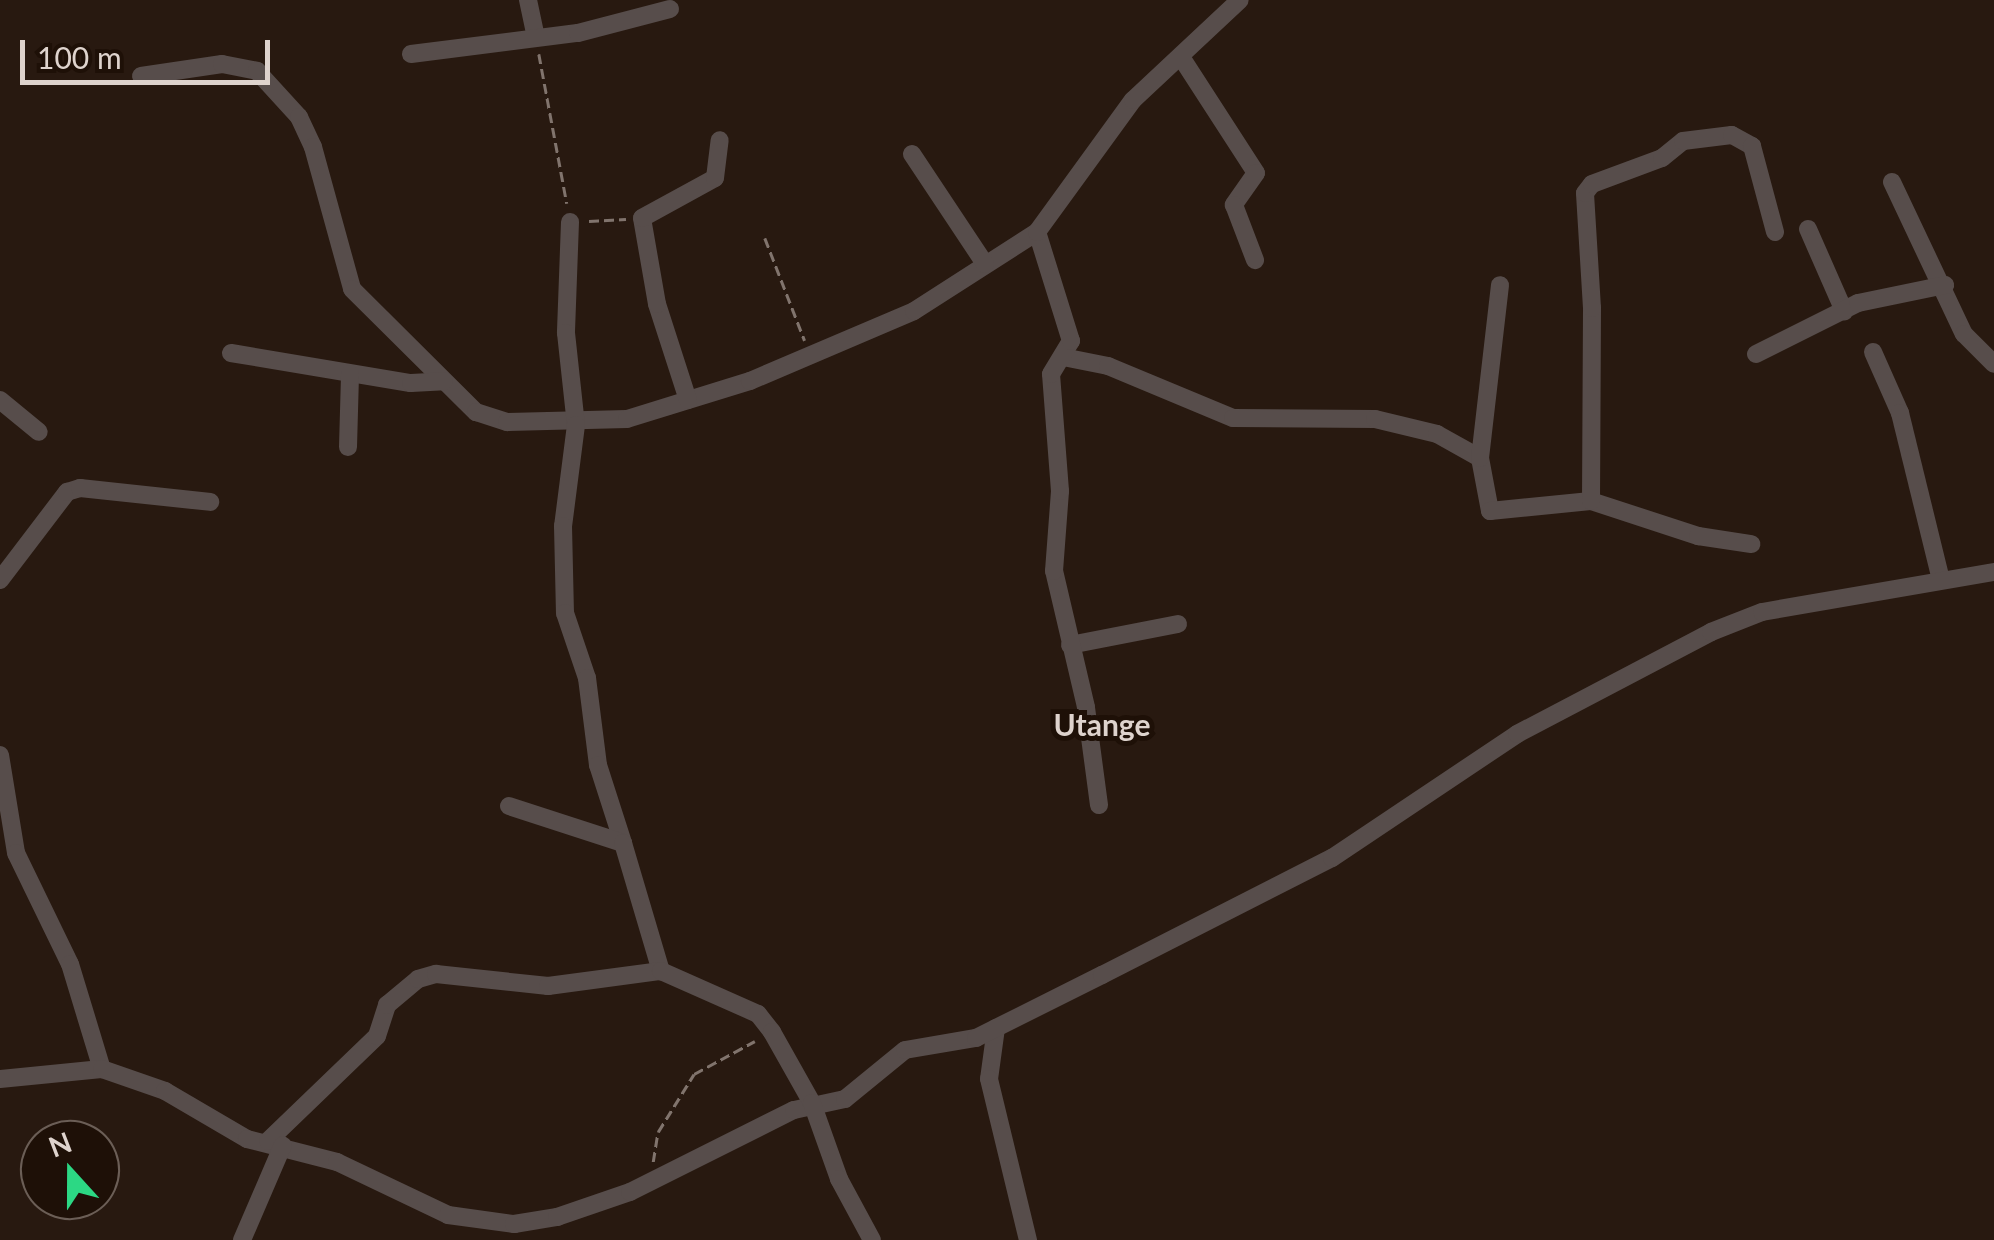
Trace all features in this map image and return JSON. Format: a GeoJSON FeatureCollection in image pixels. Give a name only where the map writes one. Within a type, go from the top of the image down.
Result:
{"type":"FeatureCollection","features":[{"type":"Feature","properties":{"kind":"street"},"geometry":{"type":"LineString","coordinates":[[528,0],[536,37]]}},
{"type":"Feature","properties":{"kind":"street"},"geometry":{"type":"LineString","coordinates":[[141,76],[222,64],[256,71],[299,117],[313,147],[352,289],[476,412],[507,422],[576,424],[627,419],[688,400],[811,356],[914,311],[1037,232],[1133,100],[1240,0]]}},
{"type":"Feature","properties":{"kind":"street"},"geometry":{"type":"LineString","coordinates":[[411,54],[536,37],[670,9]]}},
{"type":"Feature","properties":{"kind":"street"},"geometry":{"type":"LineString","coordinates":[[1181,56],[1256,174],[1234,204],[1255,260]]}},
{"type":"Feature","properties":{"kind":"street"},"geometry":{"type":"LineString","coordinates":[[1591,502],[1585,193],[1592,184],[1662,158],[1683,140],[1732,135],[1752,146],[1775,232]]}},
{"type":"Feature","properties":{"kind":"street"},"geometry":{"type":"LineString","coordinates":[[688,400],[657,304],[642,218],[715,178],[720,140]]}},
{"type":"Feature","properties":{"kind":"street"},"geometry":{"type":"LineString","coordinates":[[912,154],[985,264]]}},
{"type":"Feature","properties":{"kind":"street"},"geometry":{"type":"LineString","coordinates":[[1892,182],[1945,285],[1964,334],[1994,364]]}},
{"type":"Feature","properties":{"kind":"street"},"geometry":{"type":"LineString","coordinates":[[570,222],[566,333],[576,424],[563,526],[565,614],[587,678],[598,766],[662,972]]}},
{"type":"Feature","properties":{"kind":"street"},"geometry":{"type":"LineString","coordinates":[[1808,229],[1844,311]]}},
{"type":"Feature","properties":{"kind":"street"},"geometry":{"type":"LineString","coordinates":[[1037,232],[1071,341],[1051,374],[1060,491],[1054,571],[1099,806]]}},
{"type":"Feature","properties":{"kind":"street"},"geometry":{"type":"LineString","coordinates":[[1500,285],[1480,458],[1490,510],[1591,502],[1698,536],[1751,544]]}},
{"type":"Feature","properties":{"kind":"street"},"geometry":{"type":"LineString","coordinates":[[1756,354],[1887,293],[1945,285]]}},
{"type":"Feature","properties":{"kind":"street"},"geometry":{"type":"LineString","coordinates":[[1873,352],[1900,413],[1940,580]]}},
{"type":"Feature","properties":{"kind":"street"},"geometry":{"type":"LineString","coordinates":[[231,353],[350,374],[444,382]]}},
{"type":"Feature","properties":{"kind":"street"},"geometry":{"type":"LineString","coordinates":[[1063,357],[1144,379],[1233,418],[1375,419],[1437,434],[1480,458]]}},
{"type":"Feature","properties":{"kind":"street"},"geometry":{"type":"LineString","coordinates":[[348,447],[350,374]]}},
{"type":"Feature","properties":{"kind":"street"},"geometry":{"type":"LineString","coordinates":[[0,400],[40,432]]}},
{"type":"Feature","properties":{"kind":"street"},"geometry":{"type":"LineString","coordinates":[[0,580],[67,492],[80,488],[210,502]]}},
{"type":"Feature","properties":{"kind":"street"},"geometry":{"type":"LineString","coordinates":[[0,1079],[102,1068],[165,1091],[247,1139],[275,1143],[337,1162],[448,1215],[530,1231],[650,1183],[742,1132],[812,1103],[845,1098],[904,1050],[958,1043],[996,1028],[1332,858],[1517,734],[1710,632],[1762,612],[1994,572]]}},
{"type":"Feature","properties":{"kind":"street"},"geometry":{"type":"LineString","coordinates":[[1070,645],[1178,624]]}},
{"type":"Feature","properties":{"kind":"street"},"geometry":{"type":"LineString","coordinates":[[0,755],[16,852],[70,964],[102,1068]]}},
{"type":"Feature","properties":{"kind":"street"},"geometry":{"type":"LineString","coordinates":[[510,806],[623,843]]}},
{"type":"Feature","properties":{"kind":"street"},"geometry":{"type":"LineString","coordinates":[[242,1240],[275,1143],[376,1036],[388,1004],[418,979],[436,974],[548,986],[662,972],[758,1014],[812,1103],[839,1178],[872,1240]]}},
{"type":"Feature","properties":{"kind":"street"},"geometry":{"type":"LineString","coordinates":[[996,1028],[989,1078],[1028,1240]]}},
{"type":"Feature","properties":{"kind":"path"},"geometry":{"type":"LineString","coordinates":[[536,37],[570,222],[642,218]]}},
{"type":"Feature","properties":{"kind":"path"},"geometry":{"type":"LineString","coordinates":[[765,238],[811,356]]}},
{"type":"Feature","properties":{"kind":"path"},"geometry":{"type":"LineString","coordinates":[[650,1183],[658,1132],[694,1074],[772,1032]]}},
{"type":"Feature","properties":{"kind":"district","name":"Utange"},"geometry":{"type":"Point","coordinates":[1102,724]}}]}
